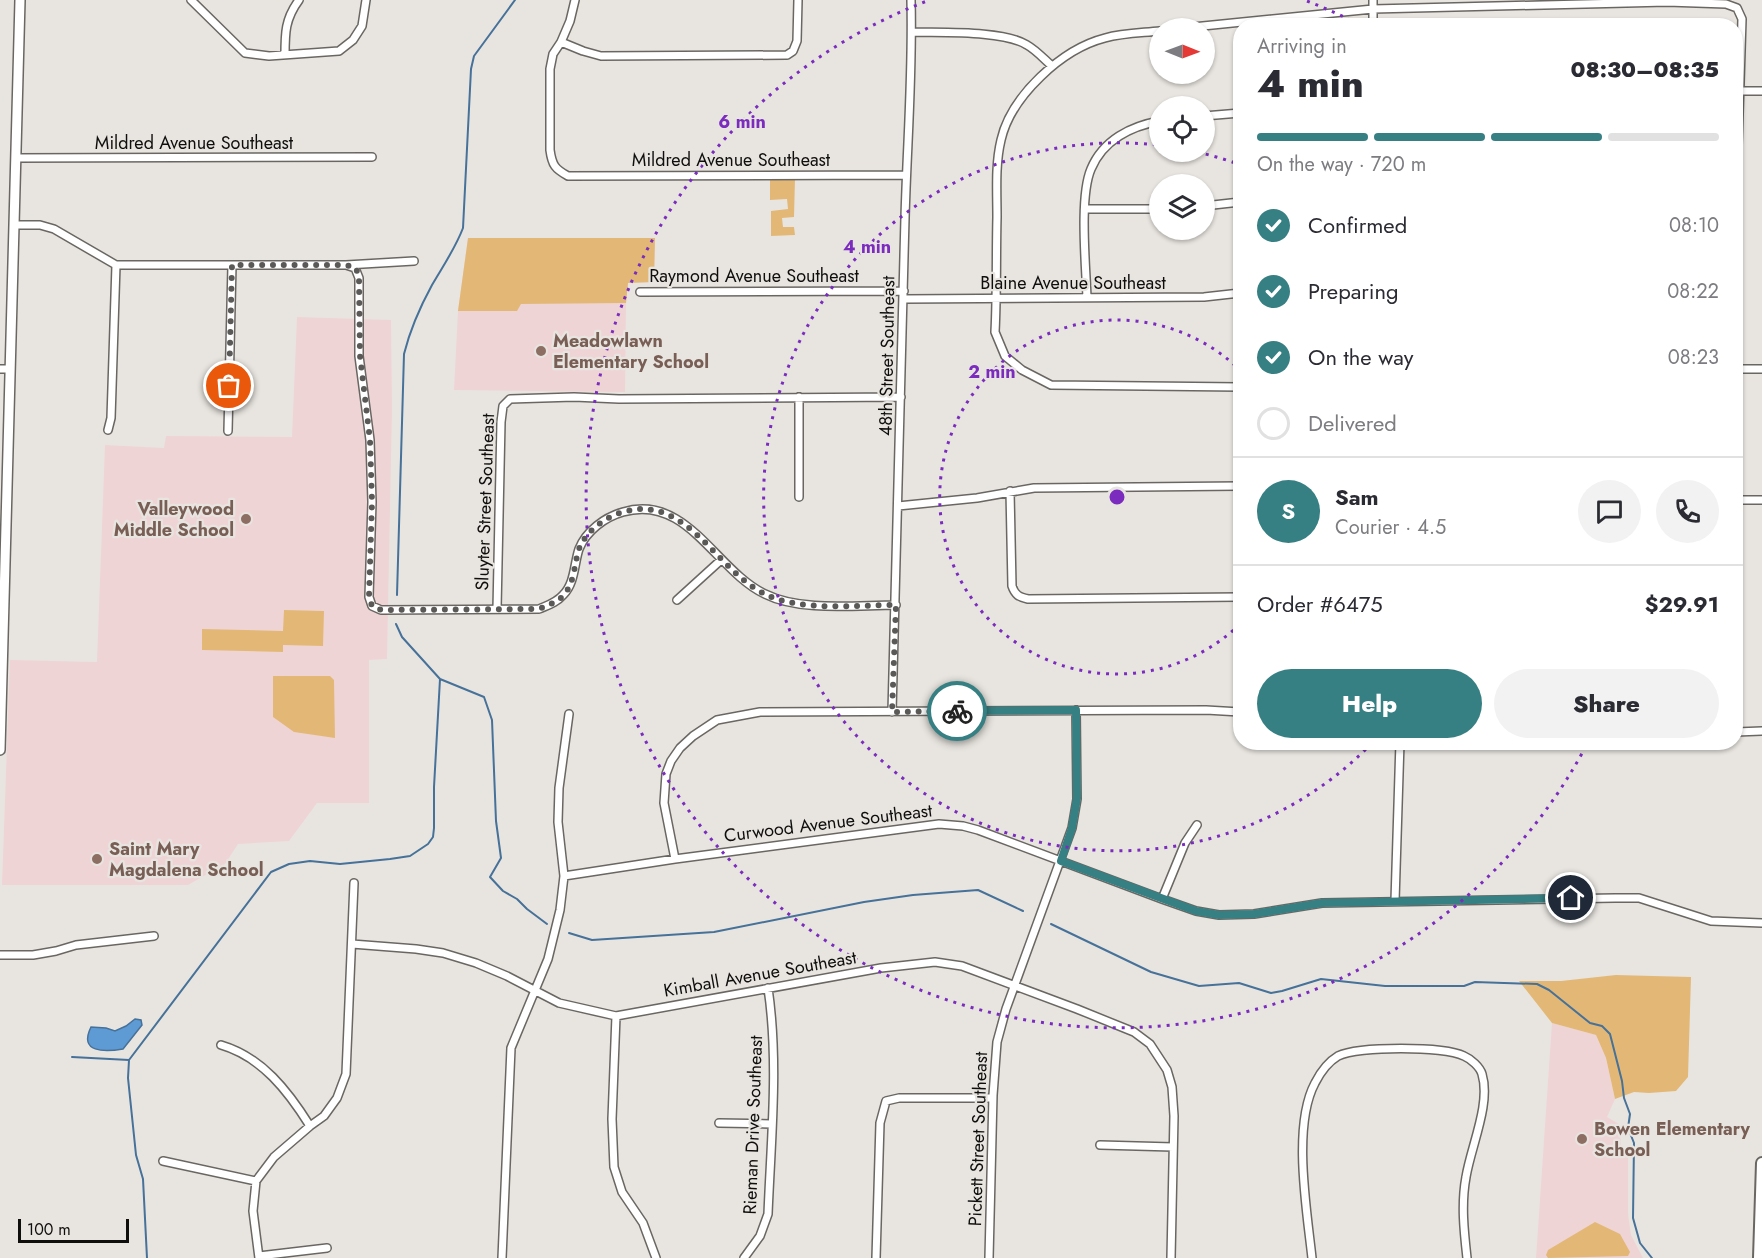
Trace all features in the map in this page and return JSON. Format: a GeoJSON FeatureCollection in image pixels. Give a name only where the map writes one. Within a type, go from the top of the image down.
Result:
{"type":"FeatureCollection","features":[{"type":"Feature","properties":{"kind":"main road"},"geometry":{"type":"LineString","coordinates":[[0,750],[5,369],[14,225],[20,0]]}},
{"type":"Feature","properties":{"kind":"main road"},"geometry":{"type":"LineString","coordinates":[[1760,1252],[1762,1163]]}},
{"type":"Feature","properties":{"kind":"street"},"geometry":{"type":"LineString","coordinates":[[191,0],[245,53],[285,55],[339,51],[353,39],[362,26],[366,0]]}},
{"type":"Feature","properties":{"kind":"street"},"geometry":{"type":"LineString","coordinates":[[285,55],[285,33],[290,13],[299,0]]}},
{"type":"Feature","properties":{"kind":"street"},"geometry":{"type":"LineString","coordinates":[[575,0],[570,21],[561,42],[602,56],[787,55],[794,51],[797,41],[798,0]]}},
{"type":"Feature","properties":{"kind":"street","name":"48th Street Southeast"},"geometry":{"type":"LineString","coordinates":[[892,712],[912,32],[911,0]]}},
{"type":"Feature","properties":{"kind":"street"},"geometry":{"type":"LineString","coordinates":[[1373,0],[1373,18]]}},
{"type":"Feature","properties":{"kind":"street"},"geometry":{"type":"LineString","coordinates":[[1283,18],[1373,9],[1667,2],[1726,4],[1737,8],[1742,18]]}},
{"type":"Feature","properties":{"kind":"street"},"geometry":{"type":"LineString","coordinates":[[1215,25],[1233,23]]}},
{"type":"Feature","properties":{"kind":"street"},"geometry":{"type":"LineString","coordinates":[[912,32],[1007,38],[1026,44],[1052,66]]}},
{"type":"Feature","properties":{"kind":"street"},"geometry":{"type":"LineString","coordinates":[[1149,32],[1104,38],[1081,47],[1052,66],[1031,86],[1010,116],[1001,141],[997,168],[995,332],[1005,356],[1022,370],[1051,386],[1233,387]]}},
{"type":"Feature","properties":{"kind":"street","name":"Mildred Avenue Southeast"},"geometry":{"type":"LineString","coordinates":[[561,42],[554,54],[550,69],[550,150],[552,163],[557,170],[568,176],[906,175]]}},
{"type":"Feature","properties":{"kind":"street"},"geometry":{"type":"LineString","coordinates":[[1743,91],[1762,91]]}},
{"type":"Feature","properties":{"kind":"street"},"geometry":{"type":"LineString","coordinates":[[1215,115],[1233,114]]}},
{"type":"Feature","properties":{"kind":"street"},"geometry":{"type":"LineString","coordinates":[[1087,298],[1085,209],[1090,169],[1113,140],[1126,131],[1149,123]]}},
{"type":"Feature","properties":{"kind":"street","name":"Mildred Avenue Southeast"},"geometry":{"type":"LineString","coordinates":[[16,158],[372,157]]}},
{"type":"Feature","properties":{"kind":"street"},"geometry":{"type":"LineString","coordinates":[[1215,205],[1233,203]]}},
{"type":"Feature","properties":{"kind":"street"},"geometry":{"type":"LineString","coordinates":[[1085,209],[1149,209]]}},
{"type":"Feature","properties":{"kind":"street"},"geometry":{"type":"LineString","coordinates":[[14,225],[40,225],[54,229],[116,265],[346,265],[414,261]]}},
{"type":"Feature","properties":{"kind":"street"},"geometry":{"type":"LineString","coordinates":[[108,430],[111,418],[116,265]]}},
{"type":"Feature","properties":{"kind":"street"},"geometry":{"type":"LineString","coordinates":[[228,431],[232,265]]}},
{"type":"Feature","properties":{"kind":"street"},"geometry":{"type":"LineString","coordinates":[[346,265],[356,268],[359,278],[360,356],[370,440],[372,502],[369,597],[372,606],[381,610],[539,609],[555,602],[565,594],[580,548],[593,528],[624,511],[639,509],[656,509],[680,520],[721,560],[764,594],[787,602],[824,605],[896,605]]}},
{"type":"Feature","properties":{"kind":"street","name":"Raymond Avenue Southeast"},"geometry":{"type":"LineString","coordinates":[[640,292],[904,295]]}},
{"type":"Feature","properties":{"kind":"street","name":"Blaine Avenue Southeast"},"geometry":{"type":"LineString","coordinates":[[904,295],[996,299],[1204,297],[1233,294]]}},
{"type":"Feature","properties":{"kind":"street"},"geometry":{"type":"LineString","coordinates":[[1743,369],[1762,369]]}},
{"type":"Feature","properties":{"kind":"street"},"geometry":{"type":"LineString","coordinates":[[799,497],[799,397],[901,397]]}},
{"type":"Feature","properties":{"kind":"street","name":"Sluyter Street Southeast"},"geometry":{"type":"LineString","coordinates":[[497,609],[501,422],[503,406],[510,399],[799,397]]}},
{"type":"Feature","properties":{"kind":"street"},"geometry":{"type":"LineString","coordinates":[[898,506],[977,498],[1034,488],[1233,486]]}},
{"type":"Feature","properties":{"kind":"street"},"geometry":{"type":"LineString","coordinates":[[1010,491],[1012,586],[1014,593],[1019,597],[1028,599],[1233,597]]}},
{"type":"Feature","properties":{"kind":"street"},"geometry":{"type":"LineString","coordinates":[[1743,500],[1762,500]]}},
{"type":"Feature","properties":{"kind":"street"},"geometry":{"type":"LineString","coordinates":[[678,600],[721,560]]}},
{"type":"Feature","properties":{"kind":"street","name":"Pickett Street Southeast"},"geometry":{"type":"LineString","coordinates":[[989,1258],[993,1098],[997,1042],[1014,986],[1072,828],[1077,798],[1076,710]]}},
{"type":"Feature","properties":{"kind":"street"},"geometry":{"type":"LineString","coordinates":[[675,859],[664,803],[664,789],[671,761],[680,748],[693,736],[717,720],[760,712],[1233,711]]}},
{"type":"Feature","properties":{"kind":"street"},"geometry":{"type":"LineString","coordinates":[[502,1258],[511,1047],[548,959],[555,935],[564,876],[558,822],[559,788],[569,714]]}},
{"type":"Feature","properties":{"kind":"street"},"geometry":{"type":"LineString","coordinates":[[1743,732],[1762,731]]}},
{"type":"Feature","properties":{"kind":"street"},"geometry":{"type":"LineString","coordinates":[[1395,901],[1400,750]]}},
{"type":"Feature","properties":{"kind":"street","name":"Curwood Avenue Southeast"},"geometry":{"type":"LineString","coordinates":[[564,876],[939,824],[978,830],[1196,911],[1238,916],[1322,903],[1639,898],[1711,921],[1762,924]]}},
{"type":"Feature","properties":{"kind":"street"},"geometry":{"type":"LineString","coordinates":[[1162,899],[1185,843],[1197,825]]}},
{"type":"Feature","properties":{"kind":"street"},"geometry":{"type":"LineString","coordinates":[[327,1248],[259,1257],[253,1211],[256,1182],[274,1157],[324,1116],[338,1098],[346,1074],[354,883]]}},
{"type":"Feature","properties":{"kind":"street"},"geometry":{"type":"LineString","coordinates":[[0,955],[33,955],[76,945],[154,936]]}},
{"type":"Feature","properties":{"kind":"street","name":"Kimball Avenue Southeast"},"geometry":{"type":"LineString","coordinates":[[352,944],[443,953],[476,963],[559,1003],[616,1016],[881,968],[935,962],[962,966],[1126,1028],[1148,1042],[1162,1060],[1171,1080],[1174,1097],[1173,1147]]}},
{"type":"Feature","properties":{"kind":"street","name":"Rieman Drive Southeast"},"geometry":{"type":"LineString","coordinates":[[744,1258],[760,1236],[768,1214],[772,1017],[768,988]]}},
{"type":"Feature","properties":{"kind":"street"},"geometry":{"type":"LineString","coordinates":[[616,1016],[612,1119],[614,1167],[622,1191],[643,1223],[656,1258]]}},
{"type":"Feature","properties":{"kind":"street"},"geometry":{"type":"LineString","coordinates":[[221,1045],[234,1049],[270,1074],[294,1100],[310,1126]]}},
{"type":"Feature","properties":{"kind":"street"},"geometry":{"type":"LineString","coordinates":[[1312,1258],[1304,1191],[1302,1139],[1308,1101],[1324,1069],[1335,1058],[1349,1052],[1371,1049],[1439,1050],[1463,1055],[1472,1061],[1482,1073],[1485,1092],[1471,1154],[1464,1200],[1467,1258]]}},
{"type":"Feature","properties":{"kind":"street"},"geometry":{"type":"LineString","coordinates":[[876,1258],[880,1123],[886,1101],[899,1098],[993,1098]]}},
{"type":"Feature","properties":{"kind":"street"},"geometry":{"type":"LineString","coordinates":[[719,1123],[771,1124]]}},
{"type":"Feature","properties":{"kind":"street"},"geometry":{"type":"LineString","coordinates":[[1100,1145],[1173,1147],[1171,1258]]}},
{"type":"Feature","properties":{"kind":"street"},"geometry":{"type":"LineString","coordinates":[[163,1161],[256,1182]]}},
{"type":"Feature","properties":{"kind":"shaded area"},"geometry":{"type":"Polygon","coordinates":[[[770,179],[795,179],[794,217],[782,218],[783,227],[794,227],[795,235],[771,236],[771,211],[788,209],[787,199],[770,200],[770,179]]]}},
{"type":"Feature","properties":{"kind":"shaded area","name":"Meadowlawn Elementary School"},"geometry":{"type":"Polygon","coordinates":[[[468,238],[655,238],[654,282],[628,283],[625,392],[454,390],[458,311],[468,238]]]}},
{"type":"Feature","properties":{"kind":"shaded area"},"geometry":{"type":"Polygon","coordinates":[[[468,238],[655,238],[654,282],[628,283],[626,303],[521,304],[517,311],[458,311],[468,238]]]}},
{"type":"Feature","properties":{"kind":"shaded area"},"geometry":{"type":"Polygon","coordinates":[[[297,317],[391,320],[392,409],[387,659],[369,660],[369,803],[317,803],[289,841],[238,844],[225,864],[188,885],[2,885],[10,660],[97,662],[105,445],[164,448],[166,436],[292,437],[297,317]]]}},
{"type":"Feature","properties":{"kind":"shaded area"},"geometry":{"type":"Polygon","coordinates":[[[284,610],[324,611],[323,646],[283,645],[283,652],[202,650],[202,629],[283,631],[284,610]]]}},
{"type":"Feature","properties":{"kind":"shaded area"},"geometry":{"type":"Polygon","coordinates":[[[273,676],[330,676],[334,680],[335,738],[294,732],[273,717],[273,676]]]}},
{"type":"Feature","properties":{"kind":"shaded area"},"geometry":{"type":"Polygon","coordinates":[[[1616,975],[1691,977],[1688,1077],[1676,1091],[1634,1092],[1615,1099],[1606,1058],[1596,1035],[1552,1023],[1519,981],[1561,981],[1616,975]]]}},
{"type":"Feature","properties":{"kind":"shaded area","name":"Bowen Elementary School"},"geometry":{"type":"Polygon","coordinates":[[[1552,1023],[1596,1035],[1606,1058],[1615,1099],[1607,1117],[1619,1124],[1622,1154],[1628,1156],[1628,1214],[1631,1235],[1643,1258],[1536,1258],[1552,1023]]]}},
{"type":"Feature","properties":{"kind":"shaded area"},"geometry":{"type":"Polygon","coordinates":[[[1595,1222],[1620,1234],[1630,1252],[1628,1256],[1548,1258],[1546,1255],[1548,1250],[1595,1222]]]}},
{"type":"Feature","properties":{"kind":"water"},"geometry":{"type":"Polygon","coordinates":[[[135,1019],[141,1020],[142,1025],[123,1049],[95,1049],[88,1042],[91,1027],[115,1031],[135,1019]]]}},
{"type":"Feature","properties":{"kind":"waterway"},"geometry":{"type":"LineString","coordinates":[[397,595],[404,354],[423,302],[463,228],[471,69],[474,56],[515,0]]}},
{"type":"Feature","properties":{"kind":"waterway"},"geometry":{"type":"LineString","coordinates":[[396,624],[402,637],[440,679],[484,697],[492,720],[496,821],[501,858],[490,877],[503,891],[517,899],[547,924]]}},
{"type":"Feature","properties":{"kind":"waterway"},"geometry":{"type":"LineString","coordinates":[[147,1258],[143,1179],[136,1155],[128,1078],[129,1060],[271,872],[289,864],[310,861],[340,864],[410,856],[428,844],[433,837],[434,828],[440,679]]}},
{"type":"Feature","properties":{"kind":"waterway"},"geometry":{"type":"LineString","coordinates":[[569,933],[592,940],[714,932],[864,902],[913,895],[978,890],[1023,911]]}},
{"type":"Feature","properties":{"kind":"waterway"},"geometry":{"type":"LineString","coordinates":[[1051,924],[1151,972],[1199,986],[1239,983],[1271,993],[1321,979],[1385,986],[1464,986],[1475,982],[1537,984],[1549,990],[1590,1023],[1602,1026],[1610,1034],[1624,1098],[1630,1114],[1628,1128],[1634,1143],[1633,1218],[1640,1243],[1652,1258]]}},
{"type":"Feature","properties":{"kind":"waterway"},"geometry":{"type":"LineString","coordinates":[[72,1057],[129,1060]]}},
{"type":"Feature","properties":{"kind":"way so far"},"geometry":{"type":"LineString","coordinates":[[229,386],[232,265],[346,265],[356,268],[359,278],[360,356],[370,440],[372,502],[369,597],[372,606],[381,610],[539,609],[555,602],[565,594],[580,548],[593,528],[624,511],[656,509],[680,520],[721,560],[764,594],[787,602],[824,605],[896,605],[892,712],[957,711]]}},
{"type":"Feature","properties":{"kind":"place","name":"Meadowlawn Elementary School"},"geometry":{"type":"Point","coordinates":[541,351]}},
{"type":"Feature","properties":{"kind":"place","name":"Valleywood Middle School"},"geometry":{"type":"Point","coordinates":[246,519]}},
{"type":"Feature","properties":{"kind":"place","name":"Saint Mary Magdalena School"},"geometry":{"type":"Point","coordinates":[97,859]}},
{"type":"Feature","properties":{"kind":"place","name":"Bowen Elementary School"},"geometry":{"type":"Point","coordinates":[1582,1139]}},
{"type":"Feature","properties":{"kind":"route"},"geometry":{"type":"LineString","coordinates":[[957,711],[1076,710],[1077,798],[1072,828],[1061,861],[1196,911],[1238,916],[1322,903],[1571,898]]}}]}
